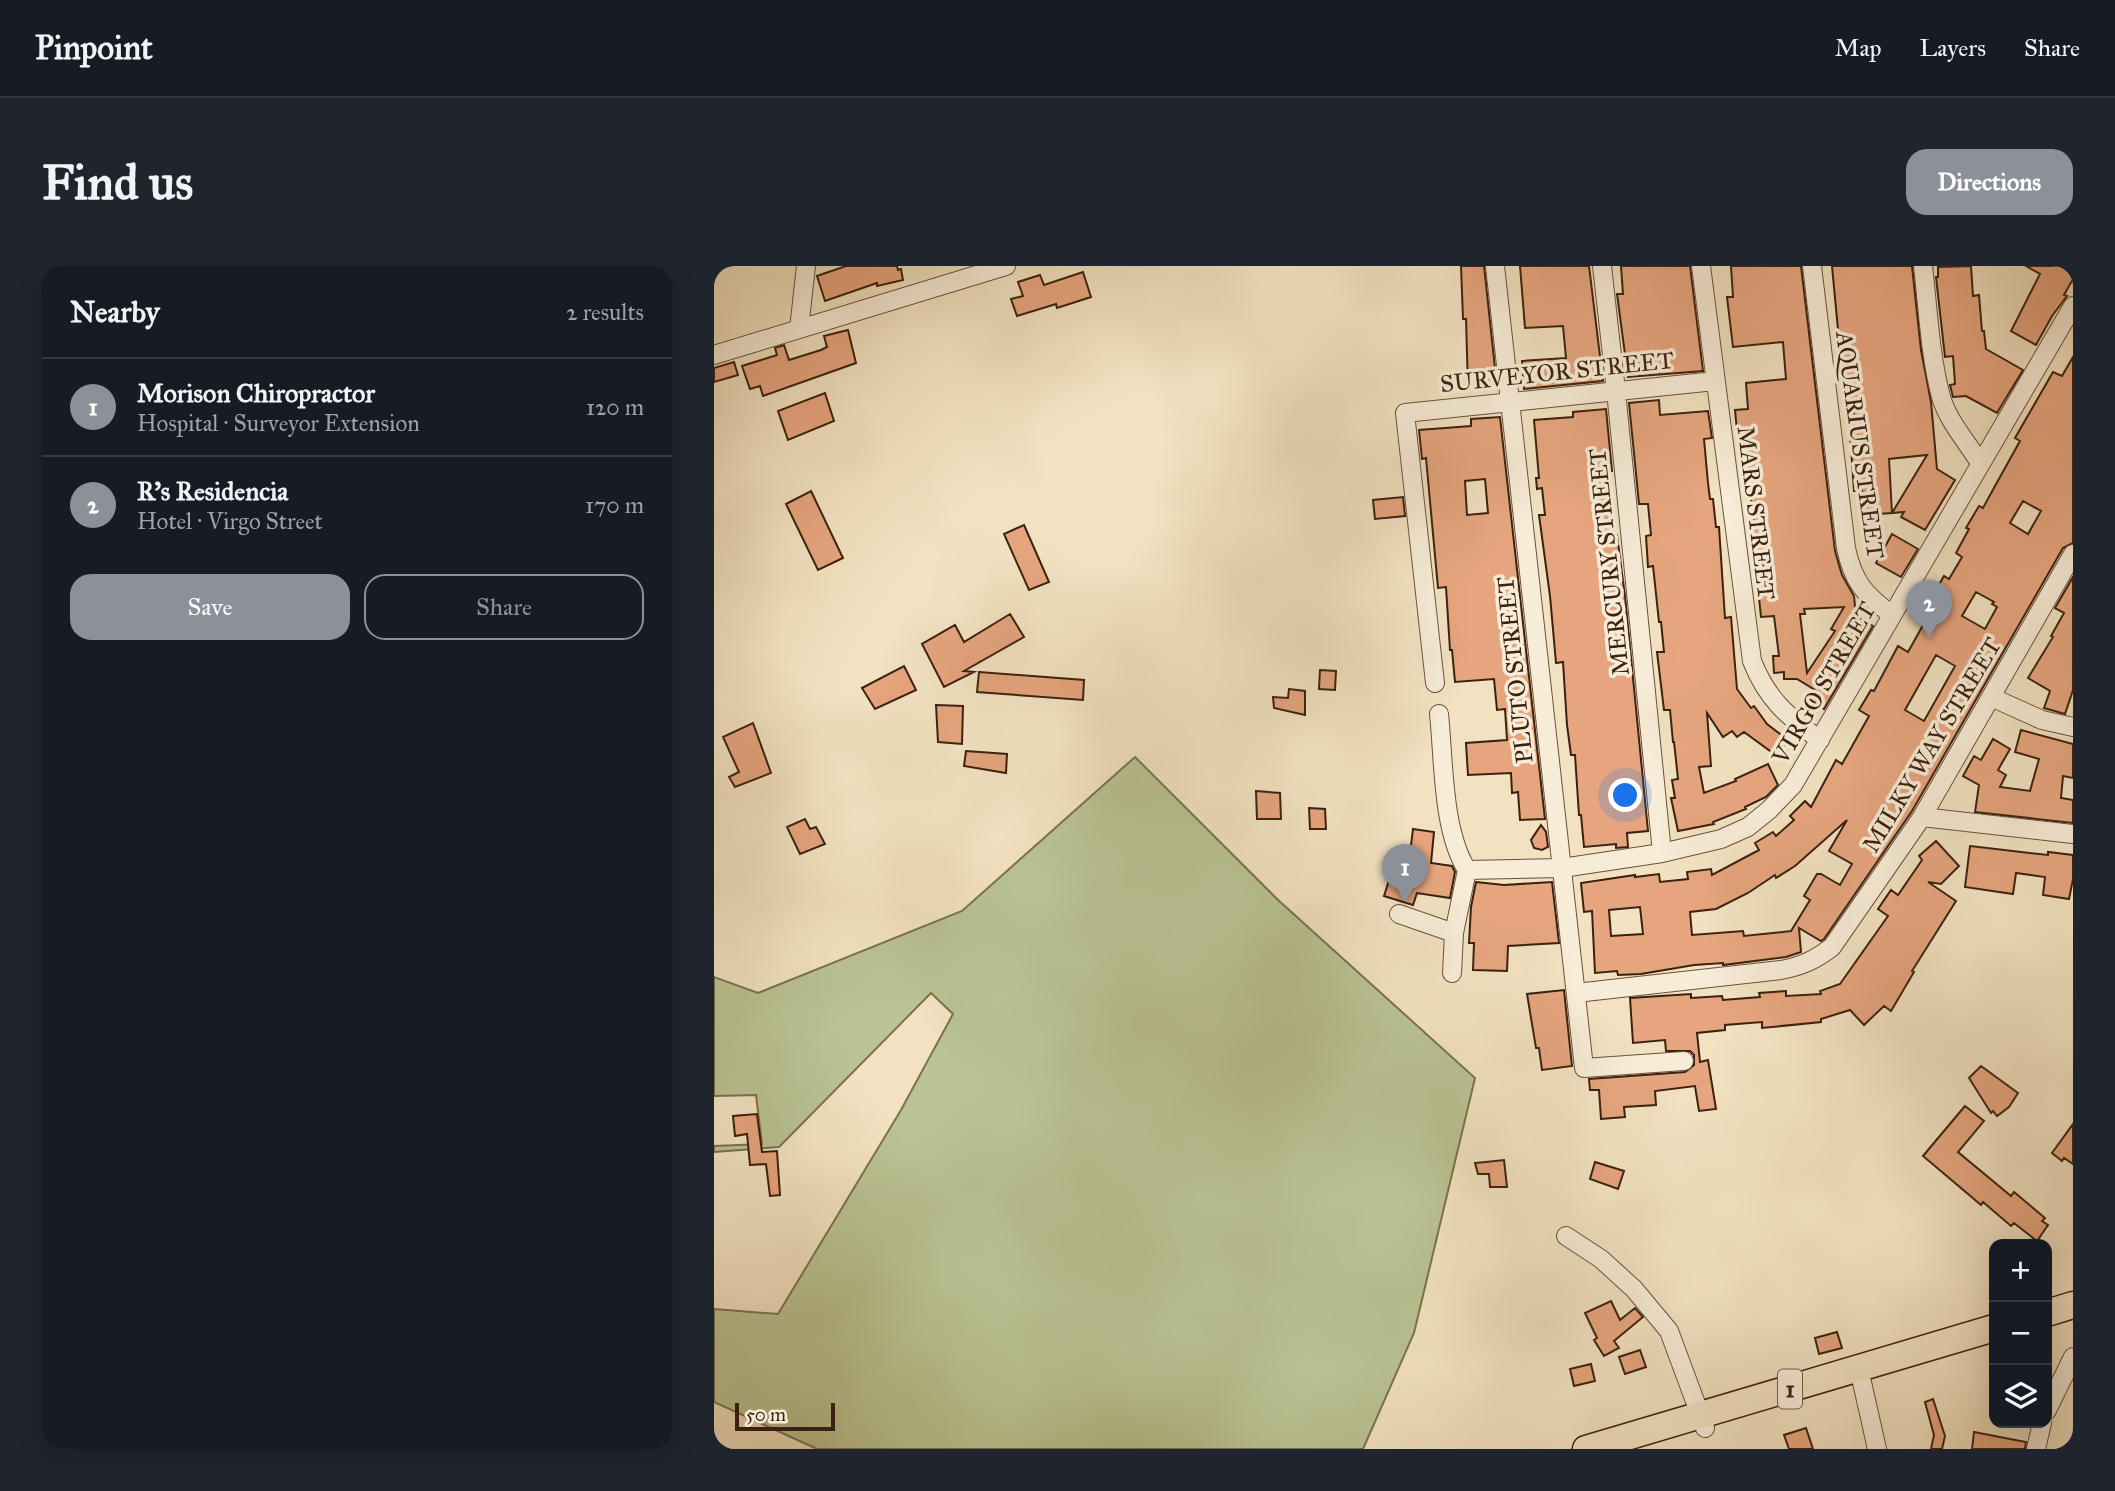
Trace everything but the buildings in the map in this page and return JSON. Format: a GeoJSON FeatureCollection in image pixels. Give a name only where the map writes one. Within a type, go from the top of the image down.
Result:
{"type":"FeatureCollection","features":[{"type":"Feature","properties":{"kind":"highway"},"geometry":{"type":"LineString","coordinates":[[2052,1311],[2073,1305]]}},
{"type":"Feature","properties":{"kind":"highway"},"geometry":{"type":"LineString","coordinates":[[2052,1326],[2073,1320]]}},
{"type":"Feature","properties":{"kind":"highway","name":"1"},"geometry":{"type":"LineString","coordinates":[[1861,1375],[1989,1330]]}},
{"type":"Feature","properties":{"kind":"highway","name":"1"},"geometry":{"type":"LineString","coordinates":[[1586,1449],[1703,1421],[1861,1375],[1989,1344]]}},
{"type":"Feature","properties":{"kind":"highway","name":"1"},"geometry":{"type":"LineString","coordinates":[[1633,1449],[1703,1421]]}},
{"type":"Feature","properties":{"kind":"street"},"geometry":{"type":"LineString","coordinates":[[799,329],[806,266]]}},
{"type":"Feature","properties":{"kind":"street"},"geometry":{"type":"LineString","coordinates":[[714,355],[1006,266]]}},
{"type":"Feature","properties":{"kind":"street","name":"PLUTO STREET"},"geometry":{"type":"LineString","coordinates":[[1495,266],[1584,1068],[1684,1061]]}},
{"type":"Feature","properties":{"kind":"street","name":"MERCURY STREET"},"geometry":{"type":"LineString","coordinates":[[1601,266],[1662,853]]}},
{"type":"Feature","properties":{"kind":"street","name":"MARS STREET"},"geometry":{"type":"LineString","coordinates":[[1701,266],[1752,662],[1769,696],[1788,717],[1819,740]]}},
{"type":"Feature","properties":{"kind":"street","name":"AQUARIUS STREET"},"geometry":{"type":"LineString","coordinates":[[1812,266],[1844,535],[1851,571],[1871,600],[1892,615]]}},
{"type":"Feature","properties":{"kind":"street"},"geometry":{"type":"LineString","coordinates":[[1923,266],[1941,397],[1949,415],[1980,463]]}},
{"type":"Feature","properties":{"kind":"street","name":"VIRGO STREET"},"geometry":{"type":"LineString","coordinates":[[1467,870],[1562,868],[1662,853],[1721,839],[1748,827],[1784,796],[2073,306]]}},
{"type":"Feature","properties":{"kind":"street","name":"SURVEYOR STREET"},"geometry":{"type":"LineString","coordinates":[[1435,683],[1405,413],[1715,381]]}},
{"type":"Feature","properties":{"kind":"street","name":"MILKY WAY STREET"},"geometry":{"type":"LineString","coordinates":[[1576,993],[1782,970],[1801,966],[1832,947],[1922,817],[2073,554]]}},
{"type":"Feature","properties":{"kind":"street"},"geometry":{"type":"LineString","coordinates":[[1991,697],[2042,720],[2073,727]]}},
{"type":"Feature","properties":{"kind":"street"},"geometry":{"type":"LineString","coordinates":[[1439,714],[1451,833],[1458,855],[1467,870],[1454,933],[1452,973]]}},
{"type":"Feature","properties":{"kind":"street"},"geometry":{"type":"LineString","coordinates":[[1922,817],[2073,834]]}},
{"type":"Feature","properties":{"kind":"street"},"geometry":{"type":"LineString","coordinates":[[1399,914],[1454,933]]}},
{"type":"Feature","properties":{"kind":"street"},"geometry":{"type":"LineString","coordinates":[[1566,1236],[1601,1259],[1634,1289],[1669,1331],[1703,1421]]}},
{"type":"Feature","properties":{"kind":"street"},"geometry":{"type":"LineString","coordinates":[[2052,1400],[2073,1357]]}},
{"type":"Feature","properties":{"kind":"street"},"geometry":{"type":"LineString","coordinates":[[1861,1375],[1877,1449]]}},
{"type":"Feature","properties":{"kind":"street"},"geometry":{"type":"LineString","coordinates":[[2036,1449],[2041,1428]]}},
{"type":"Feature","properties":{"kind":"green space"},"geometry":{"type":"Polygon","coordinates":[[[1135,757],[1277,899],[1475,1078],[1414,1333],[1363,1449],[817,1449],[714,1402],[714,1309],[778,1314],[901,1110],[953,1014],[931,993],[779,1147],[714,1152],[714,1146],[762,1144],[756,1095],[714,1096],[714,977],[758,993],[962,911],[1135,757]]]}},
{"type":"Feature","properties":{"kind":"place","name":"R's Residencia"},"geometry":{"type":"Point","coordinates":[1929,638]}},
{"type":"Feature","properties":{"kind":"place","name":"Morison Chiropractor"},"geometry":{"type":"Point","coordinates":[1405,902]}}]}
